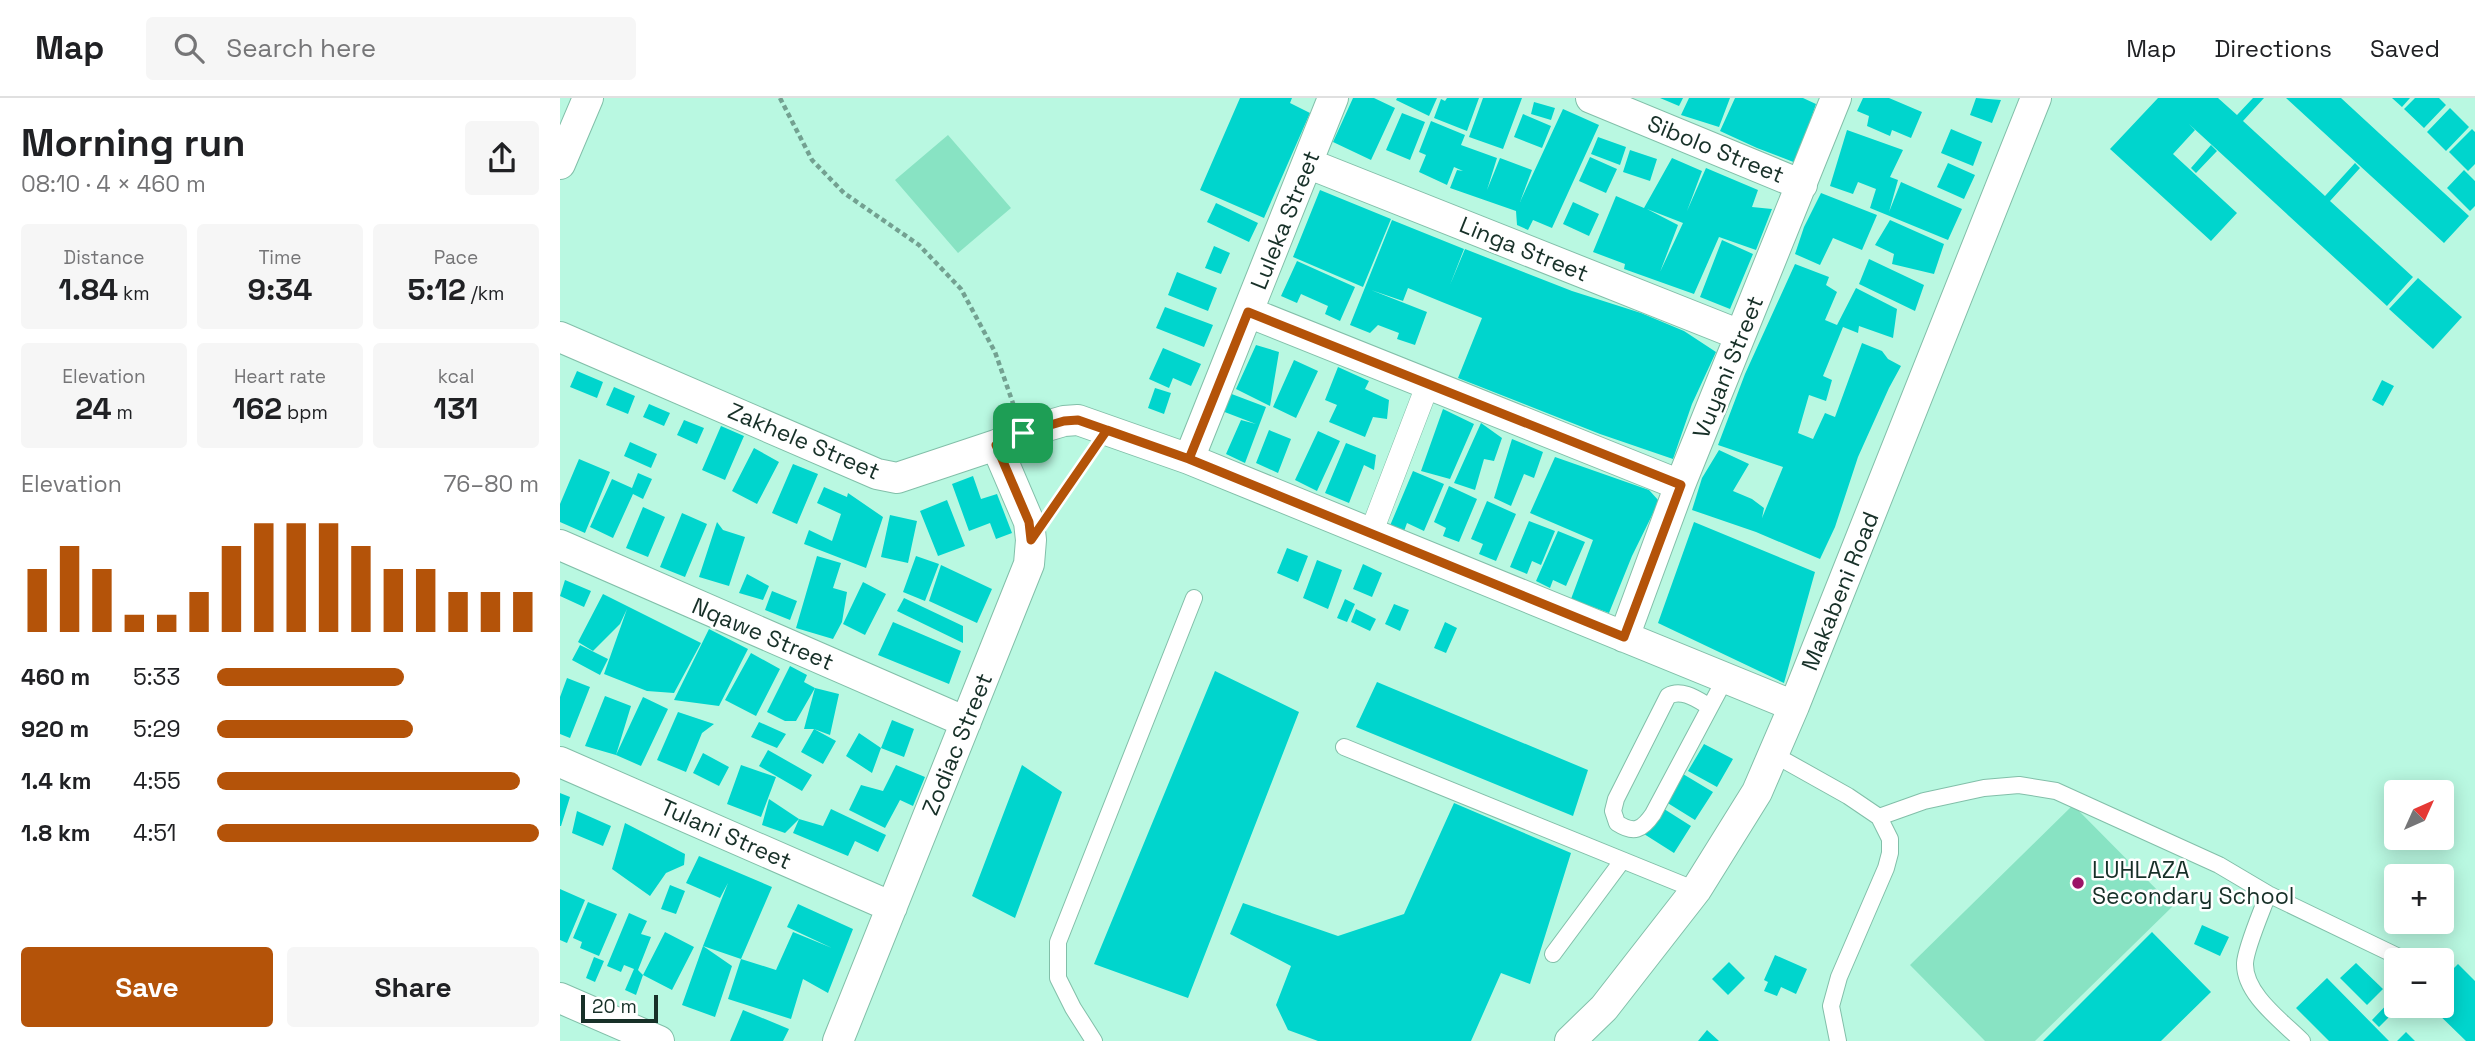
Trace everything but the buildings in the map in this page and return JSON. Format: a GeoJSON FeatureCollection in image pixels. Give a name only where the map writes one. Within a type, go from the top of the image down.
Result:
{"type":"FeatureCollection","features":[{"type":"Feature","properties":{"kind":"street"},"geometry":{"type":"LineString","coordinates":[[560,164],[588,98]]}},
{"type":"Feature","properties":{"kind":"street","name":"Luleka Street"},"geometry":{"type":"LineString","coordinates":[[1189,459],[1333,98]]}},
{"type":"Feature","properties":{"kind":"street","name":"Sibolo Street"},"geometry":{"type":"LineString","coordinates":[[1591,98],[1802,185]]}},
{"type":"Feature","properties":{"kind":"street","name":"Vuyani Street"},"geometry":{"type":"LineString","coordinates":[[1624,637],[1681,485],[1836,98]]}},
{"type":"Feature","properties":{"kind":"street","name":"Makabeni Road"},"geometry":{"type":"LineString","coordinates":[[1570,1041],[1604,1008],[1696,890],[1757,792],[1794,706],[2036,98]]}},
{"type":"Feature","properties":{"kind":"street","name":"Linga Street"},"geometry":{"type":"LineString","coordinates":[[1307,163],[1740,335]]}},
{"type":"Feature","properties":{"kind":"street"},"geometry":{"type":"LineString","coordinates":[[1248,312],[1681,485]]}},
{"type":"Feature","properties":{"kind":"street","name":"Zakhele Street"},"geometry":{"type":"LineString","coordinates":[[560,337],[877,474],[897,478],[1064,421],[1078,420],[1189,459],[1794,706]]}},
{"type":"Feature","properties":{"kind":"street"},"geometry":{"type":"LineString","coordinates":[[1371,533],[1428,384]]}},
{"type":"Feature","properties":{"kind":"street","name":"Zodiac Street"},"geometry":{"type":"LineString","coordinates":[[838,1041],[1029,564],[1029,522],[1010,439]]}},
{"type":"Feature","properties":{"kind":"street","name":"Nqawe Street"},"geometry":{"type":"LineString","coordinates":[[560,545],[966,722]]}},
{"type":"Feature","properties":{"kind":"street","name":"Tulani Street"},"geometry":{"type":"LineString","coordinates":[[560,762],[892,907]]}},
{"type":"Feature","properties":{"kind":"street"},"geometry":{"type":"LineString","coordinates":[[560,998],[659,1041]]}},
{"type":"Feature","properties":{"kind":"lane"},"geometry":{"type":"LineString","coordinates":[[1094,1041],[1058,978],[1058,942],[1194,597]]}},
{"type":"Feature","properties":{"kind":"lane"},"geometry":{"type":"LineString","coordinates":[[1710,707],[1686,694],[1674,693],[1668,696],[1616,799],[1613,811],[1617,823],[1630,830],[1639,830],[1645,825],[1710,707],[1725,679]]}},
{"type":"Feature","properties":{"kind":"lane"},"geometry":{"type":"LineString","coordinates":[[1344,747],[1696,890]]}},
{"type":"Feature","properties":{"kind":"lane"},"geometry":{"type":"LineString","coordinates":[[1773,754],[1848,796],[1879,817],[1889,839],[1890,853],[1839,977],[1831,1006],[1838,1041]]}},
{"type":"Feature","properties":{"kind":"lane"},"geometry":{"type":"LineString","coordinates":[[1879,817],[1924,801],[1984,788],[2020,785],[2056,791],[2219,865],[2268,894],[2384,950]]}},
{"type":"Feature","properties":{"kind":"lane"},"geometry":{"type":"LineString","coordinates":[[1553,954],[1622,861]]}},
{"type":"Feature","properties":{"kind":"lane"},"geometry":{"type":"LineString","coordinates":[[2268,894],[2245,961],[2247,978],[2262,1002],[2302,1041]]}},
{"type":"Feature","properties":{"kind":"path"},"geometry":{"type":"LineString","coordinates":[[780,98],[812,160],[844,192],[919,245],[961,289],[995,352],[1010,439]]}},
{"type":"Feature","properties":{"kind":"path"},"geometry":{"type":"LineString","coordinates":[[1031,540],[1107,430]]}},
{"type":"Feature","properties":{"kind":"green space"},"geometry":{"type":"Polygon","coordinates":[[[948,135],[1011,208],[958,253],[895,180],[948,135]]]}},
{"type":"Feature","properties":{"kind":"green space"},"geometry":{"type":"Polygon","coordinates":[[[2073,805],[2173,906],[2035,1041],[1985,1041],[1910,965],[2073,805]]]}},
{"type":"Feature","properties":{"kind":"place","name":"LUHLAZA Secondary School"},"geometry":{"type":"Point","coordinates":[2078,883]}},
{"type":"Feature","properties":{"kind":"route"},"geometry":{"type":"LineString","coordinates":[[1023,433],[996,445],[1029,522],[1031,540],[1107,430],[1189,459],[1624,637],[1681,485],[1248,312],[1189,459],[1107,430],[1078,420],[1064,421],[1023,433]]}}]}
